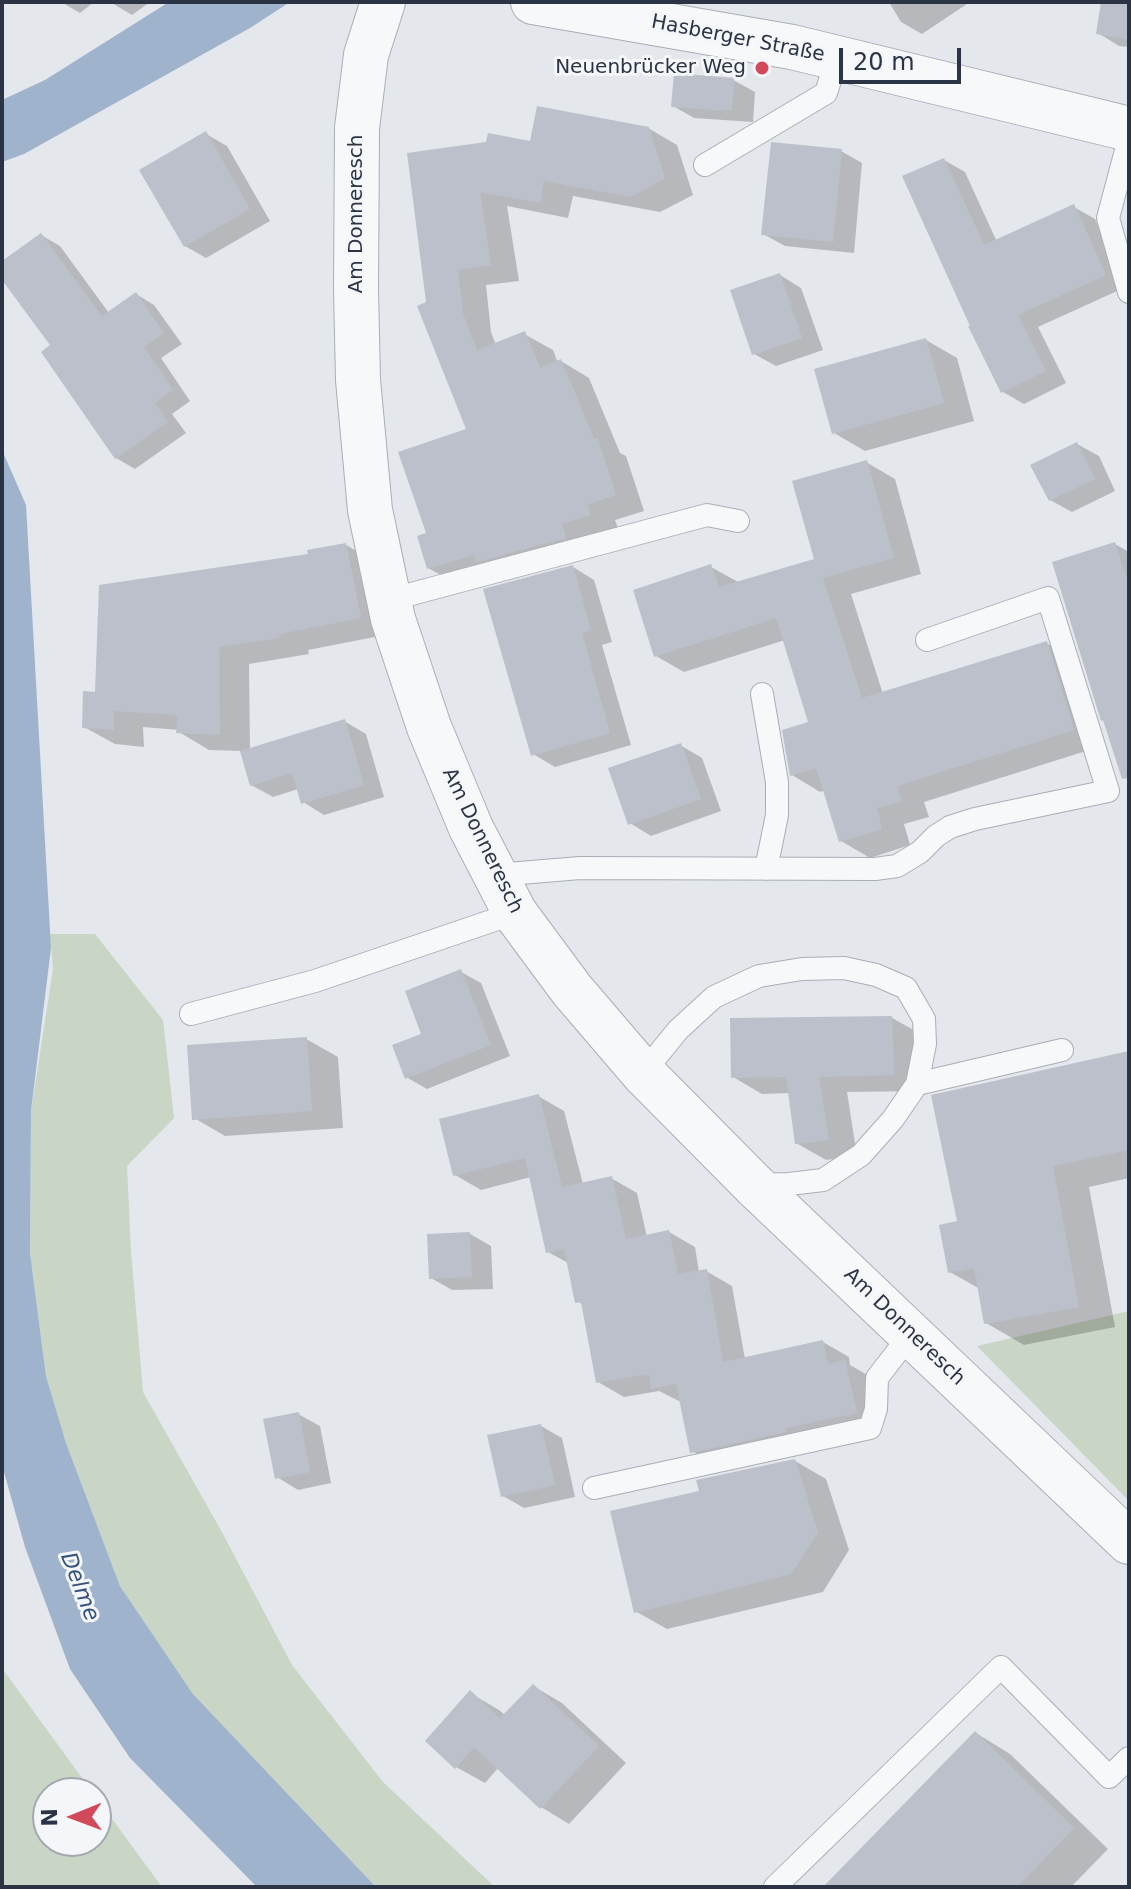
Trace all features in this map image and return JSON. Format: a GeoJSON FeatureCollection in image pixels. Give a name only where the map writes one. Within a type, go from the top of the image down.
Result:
{"type":"FeatureCollection","features":[{"type":"Feature","properties":{"kind":"street","name":"Am Donneresch"},"geometry":{"type":"LineString","coordinates":[[383,2],[366,55],[357,128],[358,380],[370,510],[393,619],[429,727],[471,828],[515,913],[572,990],[643,1073],[754,1185],[1129,1542]]}},
{"type":"Feature","properties":{"kind":"street","name":"Hasberger Straße"},"geometry":{"type":"LineString","coordinates":[[533,2],[792,47],[1129,129]]}},
{"type":"Feature","properties":{"kind":"lane"},"geometry":{"type":"LineString","coordinates":[[705,165],[826,93],[837,58]]}},
{"type":"Feature","properties":{"kind":"lane"},"geometry":{"type":"LineString","coordinates":[[1129,139],[1108,218],[1129,292]]}},
{"type":"Feature","properties":{"kind":"lane"},"geometry":{"type":"LineString","coordinates":[[389,600],[707,515],[738,521]]}},
{"type":"Feature","properties":{"kind":"lane"},"geometry":{"type":"LineString","coordinates":[[496,875],[580,868],[875,869],[897,866],[950,827],[1108,791],[1048,598],[927,640]]}},
{"type":"Feature","properties":{"kind":"lane"},"geometry":{"type":"LineString","coordinates":[[762,694],[777,782],[777,815],[766,869]]}},
{"type":"Feature","properties":{"kind":"lane"},"geometry":{"type":"LineString","coordinates":[[191,1014],[315,981],[515,913]]}},
{"type":"Feature","properties":{"kind":"lane"},"geometry":{"type":"LineString","coordinates":[[643,1073],[678,1030],[714,997],[759,976],[802,969],[844,968],[876,975],[906,988],[924,1019],[925,1044],[917,1084],[893,1119],[861,1155],[823,1180],[754,1185]]}},
{"type":"Feature","properties":{"kind":"lane"},"geometry":{"type":"LineString","coordinates":[[917,1084],[1062,1050]]}},
{"type":"Feature","properties":{"kind":"lane"},"geometry":{"type":"LineString","coordinates":[[594,1488],[870,1428],[876,1409],[877,1378],[911,1334]]}},
{"type":"Feature","properties":{"kind":"lane"},"geometry":{"type":"LineString","coordinates":[[775,1887],[1001,1667],[1109,1777],[1129,1758]]}},
{"type":"Feature","properties":{"kind":"green space"},"geometry":{"type":"Polygon","coordinates":[[[50,934],[95,934],[163,1020],[174,1118],[127,1166],[143,1392],[292,1665],[383,1782],[495,1887],[376,1887],[193,1694],[120,1586],[66,1443],[46,1376],[30,1253],[31,1111],[53,969],[50,934]]]}},
{"type":"Feature","properties":{"kind":"green space"},"geometry":{"type":"Polygon","coordinates":[[[1129,1311],[1129,1501],[977,1346],[1129,1311]]]}},
{"type":"Feature","properties":{"kind":"green space"},"geometry":{"type":"Polygon","coordinates":[[[2,1668],[81,1777],[32,1777],[32,1857],[112,1857],[112,1819],[162,1887],[2,1887],[2,1668]]]}},
{"type":"Feature","properties":{"kind":"water"},"geometry":{"type":"Polygon","coordinates":[[[169,2],[290,2],[250,28],[24,154],[2,162],[2,100],[45,80],[169,2]]]}},
{"type":"Feature","properties":{"kind":"water","name":"Delme"},"geometry":{"type":"Polygon","coordinates":[[[2,450],[26,505],[51,948],[31,1111],[30,1253],[46,1376],[66,1443],[120,1586],[193,1694],[376,1887],[257,1887],[130,1758],[70,1669],[25,1547],[2,1465],[2,450]]]}},
{"type":"Feature","properties":{"kind":"building"},"geometry":{"type":"Polygon","coordinates":[[[1101,2],[1129,2],[1129,40],[1096,34],[1101,2]]]}},
{"type":"Feature","properties":{"kind":"building"},"geometry":{"type":"Polygon","coordinates":[[[674,73],[734,78],[732,111],[671,107],[674,73]]]}},
{"type":"Feature","properties":{"kind":"building"},"geometry":{"type":"Polygon","coordinates":[[[537,106],[649,127],[665,178],[631,197],[544,181],[540,203],[480,192],[491,265],[458,270],[463,314],[477,350],[525,331],[540,368],[561,359],[594,439],[598,438],[616,495],[588,504],[591,515],[562,524],[566,538],[476,562],[474,555],[427,569],[417,536],[426,533],[398,452],[466,429],[417,306],[426,302],[407,153],[486,142],[488,133],[530,141],[537,106]]]}},
{"type":"Feature","properties":{"kind":"building"},"geometry":{"type":"Polygon","coordinates":[[[206,131],[250,209],[184,247],[139,170],[206,131]]]}},
{"type":"Feature","properties":{"kind":"building"},"geometry":{"type":"Polygon","coordinates":[[[771,142],[842,149],[833,242],[761,235],[771,142]]]}},
{"type":"Feature","properties":{"kind":"building"},"geometry":{"type":"Polygon","coordinates":[[[944,158],[984,245],[1074,204],[1106,275],[1018,315],[1046,371],[1001,393],[902,176],[944,158]]]}},
{"type":"Feature","properties":{"kind":"building"},"geometry":{"type":"Polygon","coordinates":[[[41,233],[102,316],[136,292],[164,333],[144,347],[173,390],[155,403],[168,422],[115,459],[41,352],[50,345],[2,280],[2,261],[41,233]]]}},
{"type":"Feature","properties":{"kind":"building"},"geometry":{"type":"Polygon","coordinates":[[[780,273],[802,338],[752,355],[730,290],[780,273]]]}},
{"type":"Feature","properties":{"kind":"building"},"geometry":{"type":"Polygon","coordinates":[[[926,338],[944,403],[832,434],[814,369],[926,338]]]}},
{"type":"Feature","properties":{"kind":"building"},"geometry":{"type":"Polygon","coordinates":[[[1077,442],[1095,479],[1049,501],[1030,465],[1077,442]]]}},
{"type":"Feature","properties":{"kind":"building"},"geometry":{"type":"Polygon","coordinates":[[[867,460],[894,558],[823,578],[862,698],[1047,641],[1074,730],[897,786],[902,801],[877,808],[882,829],[839,842],[816,768],[790,776],[782,730],[808,722],[776,618],[654,657],[633,590],[711,564],[719,587],[814,559],[792,481],[867,460]]]}},
{"type":"Feature","properties":{"kind":"building"},"geometry":{"type":"Polygon","coordinates":[[[1115,542],[1129,586],[1129,778],[1122,779],[1052,562],[1115,542]]]}},
{"type":"Feature","properties":{"kind":"building"},"geometry":{"type":"Polygon","coordinates":[[[346,543],[361,618],[279,634],[280,638],[219,647],[220,735],[176,733],[178,715],[114,711],[114,730],[82,728],[83,691],[95,692],[99,585],[308,554],[307,550],[346,543]]]}},
{"type":"Feature","properties":{"kind":"building"},"geometry":{"type":"Polygon","coordinates":[[[573,565],[591,630],[582,633],[610,733],[531,756],[483,589],[573,565]]]}},
{"type":"Feature","properties":{"kind":"building"},"geometry":{"type":"Polygon","coordinates":[[[345,719],[364,785],[301,804],[292,773],[250,786],[240,751],[345,719]]]}},
{"type":"Feature","properties":{"kind":"building"},"geometry":{"type":"Polygon","coordinates":[[[681,743],[701,799],[628,825],[608,768],[681,743]]]}},
{"type":"Feature","properties":{"kind":"building"},"geometry":{"type":"Polygon","coordinates":[[[461,969],[491,1045],[405,1079],[392,1045],[421,1034],[405,991],[461,969]]]}},
{"type":"Feature","properties":{"kind":"building"},"geometry":{"type":"Polygon","coordinates":[[[892,1016],[894,1075],[819,1077],[829,1140],[795,1144],[786,1077],[731,1078],[730,1018],[892,1016]]]}},
{"type":"Feature","properties":{"kind":"building"},"geometry":{"type":"Polygon","coordinates":[[[307,1037],[312,1111],[192,1120],[187,1045],[307,1037]]]}},
{"type":"Feature","properties":{"kind":"building"},"geometry":{"type":"Polygon","coordinates":[[[1129,1051],[1129,1150],[1053,1166],[1079,1307],[984,1324],[974,1268],[948,1273],[939,1225],[957,1221],[931,1095],[1129,1051]]]}},
{"type":"Feature","properties":{"kind":"building"},"geometry":{"type":"Polygon","coordinates":[[[539,1094],[562,1187],[612,1176],[626,1239],[669,1230],[678,1274],[707,1269],[723,1362],[823,1340],[828,1364],[845,1360],[857,1413],[690,1453],[676,1384],[651,1389],[649,1374],[596,1383],[581,1302],[575,1303],[564,1249],[546,1253],[525,1158],[453,1176],[439,1119],[539,1094]]]}},
{"type":"Feature","properties":{"kind":"building"},"geometry":{"type":"Polygon","coordinates":[[[470,1232],[472,1277],[429,1279],[427,1234],[470,1232]]]}},
{"type":"Feature","properties":{"kind":"building"},"geometry":{"type":"Polygon","coordinates":[[[299,1412],[310,1472],[275,1479],[263,1419],[299,1412]]]}},
{"type":"Feature","properties":{"kind":"building"},"geometry":{"type":"Polygon","coordinates":[[[541,1424],[555,1485],[501,1497],[487,1435],[541,1424]]]}},
{"type":"Feature","properties":{"kind":"building"},"geometry":{"type":"Polygon","coordinates":[[[795,1459],[818,1532],[791,1574],[634,1613],[610,1511],[699,1491],[696,1480],[795,1459]]]}},
{"type":"Feature","properties":{"kind":"building"},"geometry":{"type":"Polygon","coordinates":[[[533,1684],[599,1746],[540,1809],[474,1747],[455,1769],[425,1741],[470,1690],[500,1718],[533,1684]]]}},
{"type":"Feature","properties":{"kind":"building"},"geometry":{"type":"Polygon","coordinates":[[[975,1731],[1074,1828],[1017,1887],[823,1887],[975,1731]]]}},
{"type":"Feature","properties":{"kind":"place","name":"Neuenbrücker Weg"},"geometry":{"type":"Point","coordinates":[762,68]}}]}
